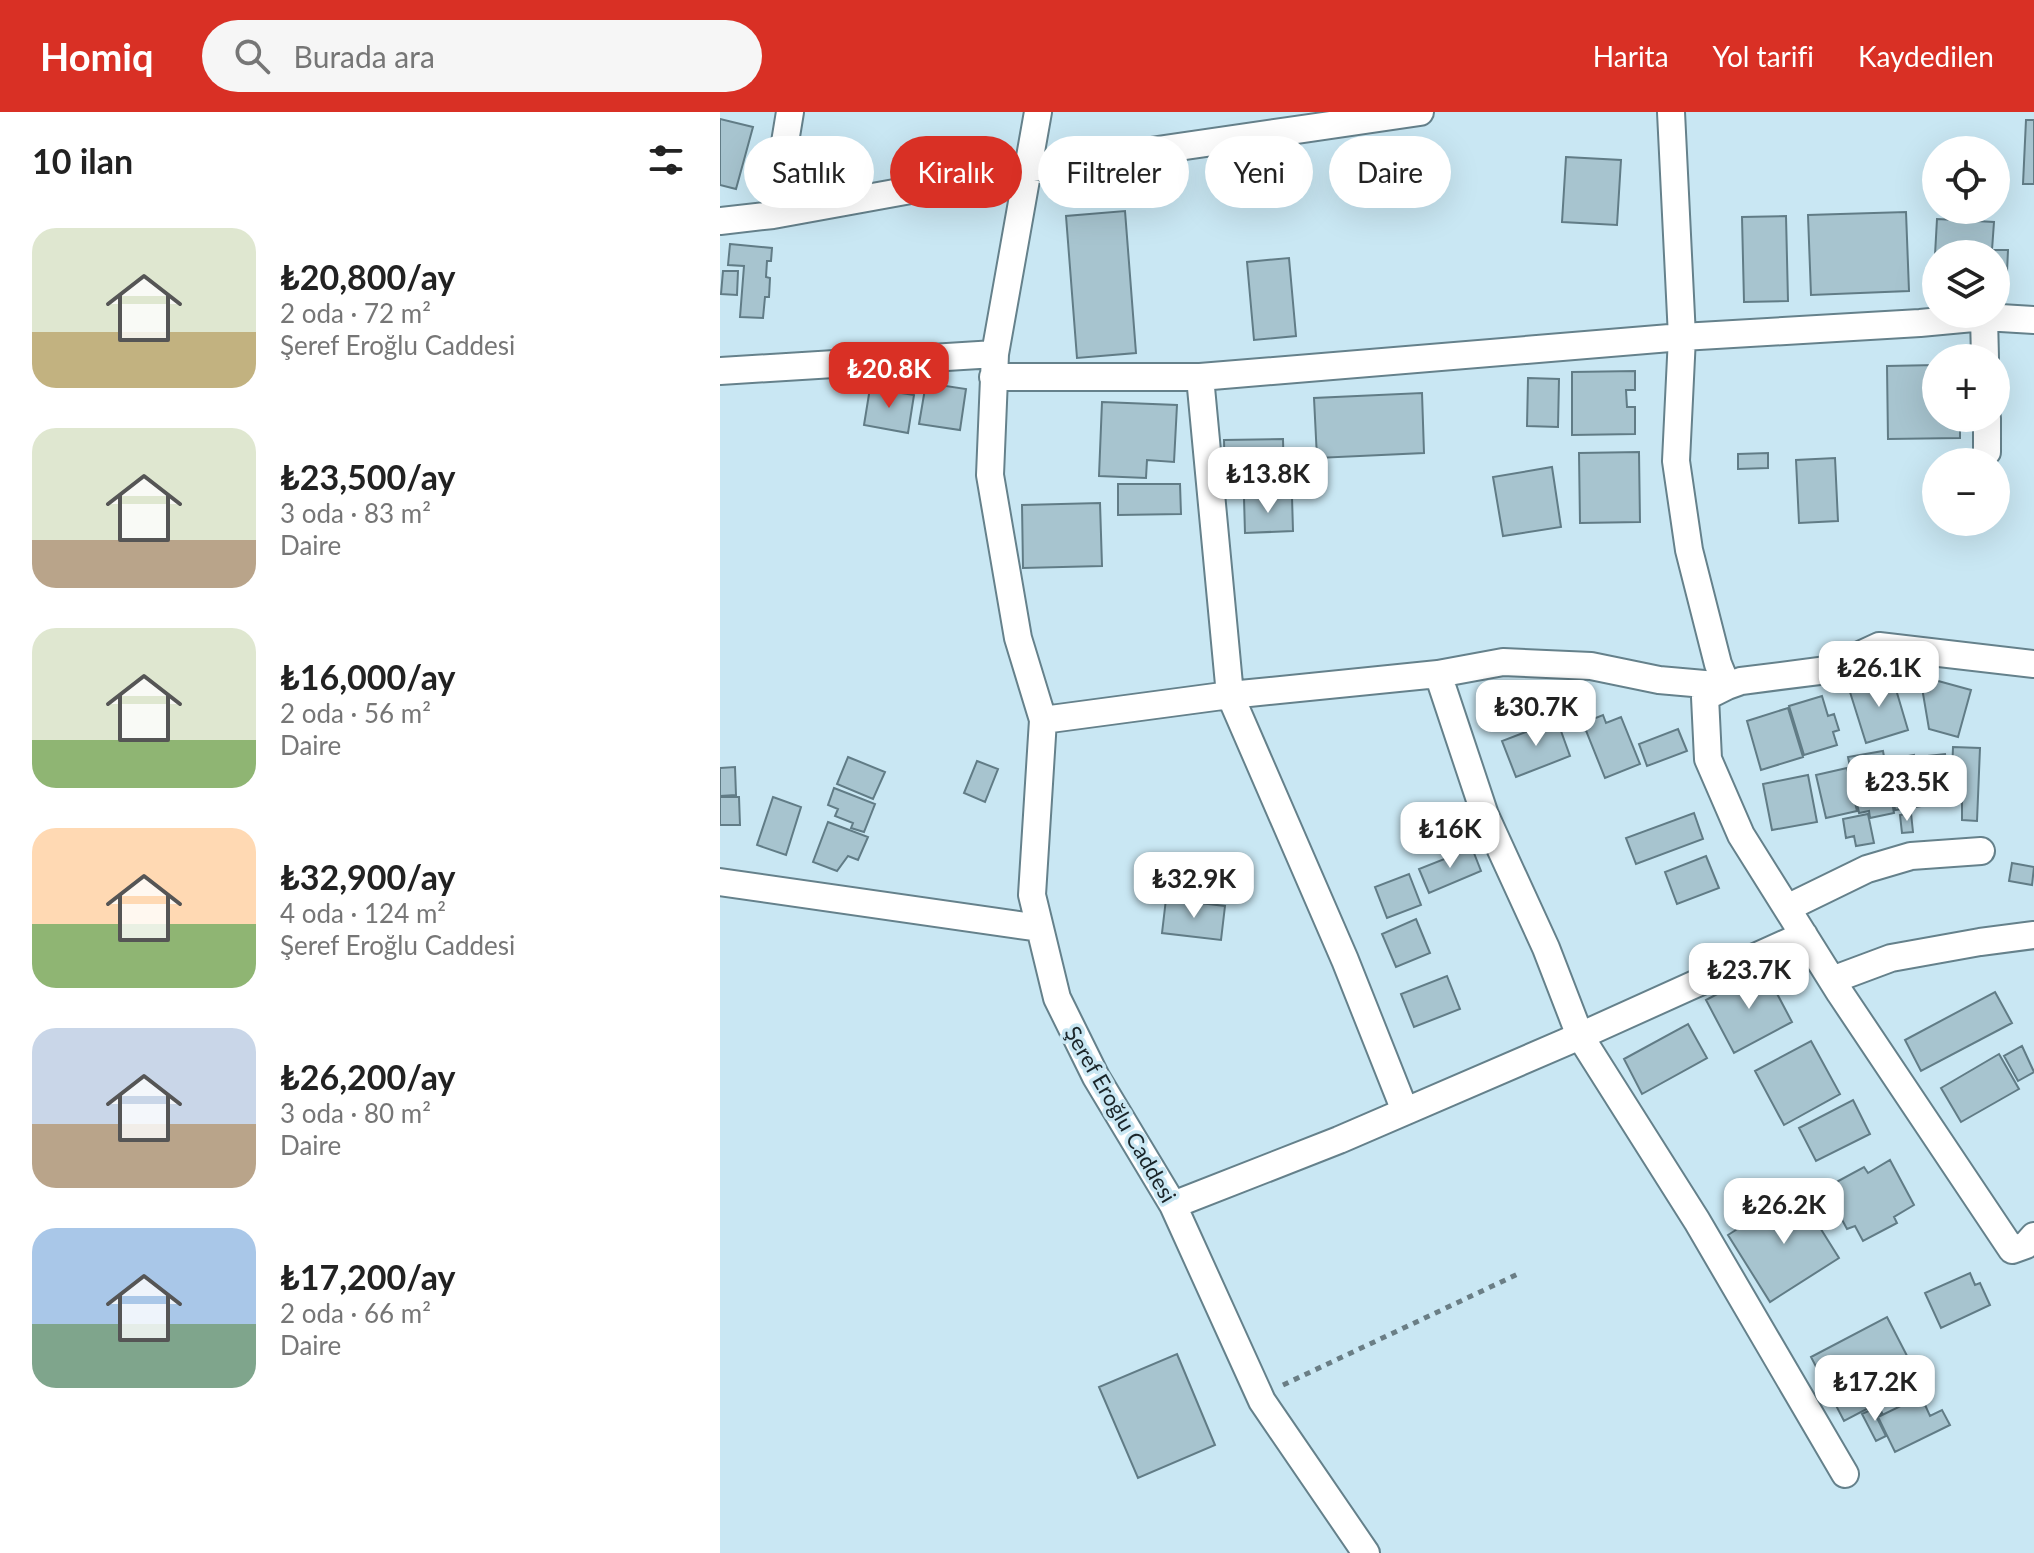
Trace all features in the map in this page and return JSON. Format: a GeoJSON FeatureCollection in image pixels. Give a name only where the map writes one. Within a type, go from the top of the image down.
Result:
{"type":"FeatureCollection","features":[{"type":"Feature","properties":{"kind":"street"},"geometry":{"type":"LineString","coordinates":[[773,215],[790,112]]}},
{"type":"Feature","properties":{"kind":"street","name":"Şeref Eroğlu Caddesi"},"geometry":{"type":"LineString","coordinates":[[1038,112],[994,365],[990,475],[1018,638],[1043,720],[1032,895],[1057,998],[1096,1077],[1173,1205],[1260,1395],[1366,1553]]}},
{"type":"Feature","properties":{"kind":"street"},"geometry":{"type":"LineString","coordinates":[[720,221],[773,215],[1027,169],[1420,112]]}},
{"type":"Feature","properties":{"kind":"street"},"geometry":{"type":"LineString","coordinates":[[1671,112],[1682,337],[1676,461],[1689,550],[1718,664],[1727,686]]}},
{"type":"Feature","properties":{"kind":"street"},"geometry":{"type":"LineString","coordinates":[[2010,319],[2034,320]]}},
{"type":"Feature","properties":{"kind":"street"},"geometry":{"type":"LineString","coordinates":[[720,371],[994,365],[1200,377],[1682,337],[1922,323]]}},
{"type":"Feature","properties":{"kind":"street"},"geometry":{"type":"LineString","coordinates":[[1200,377],[1230,695],[1345,960],[1405,1111]]}},
{"type":"Feature","properties":{"kind":"street"},"geometry":{"type":"LineString","coordinates":[[2034,664],[1879,646],[1827,670],[1741,681],[1705,697],[1708,759],[1741,835],[1832,980],[2012,1250],[2026,1245],[2034,1236]]}},
{"type":"Feature","properties":{"kind":"street"},"geometry":{"type":"LineString","coordinates":[[1043,720],[1230,695],[1438,674],[1503,662],[1591,666],[1659,680],[1727,686]]}},
{"type":"Feature","properties":{"kind":"street"},"geometry":{"type":"LineString","coordinates":[[1438,674],[1485,815],[1546,948],[1580,1036],[1697,1221],[1845,1474]]}},
{"type":"Feature","properties":{"kind":"street"},"geometry":{"type":"LineString","coordinates":[[1787,908],[1867,869],[1911,856],[1981,851]]}},
{"type":"Feature","properties":{"kind":"street"},"geometry":{"type":"LineString","coordinates":[[720,882],[1040,928]]}},
{"type":"Feature","properties":{"kind":"street"},"geometry":{"type":"LineString","coordinates":[[1173,1205],[1405,1111],[1804,935]]}},
{"type":"Feature","properties":{"kind":"street"},"geometry":{"type":"LineString","coordinates":[[1832,980],[1891,958],[2034,935]]}},
{"type":"Feature","properties":{"kind":"path"},"geometry":{"type":"LineString","coordinates":[[1260,1395],[1520,1273]]}},
{"type":"Feature","properties":{"kind":"building"},"geometry":{"type":"Polygon","coordinates":[[[720,119],[753,127],[751,136],[744,136],[744,160],[736,189],[720,185],[720,119]]]}},
{"type":"Feature","properties":{"kind":"building"},"geometry":{"type":"Polygon","coordinates":[[[2026,120],[2034,120],[2034,184],[2023,184],[2026,120]]]}},
{"type":"Feature","properties":{"kind":"building"},"geometry":{"type":"Polygon","coordinates":[[[1566,157],[1621,160],[1617,225],[1562,222],[1566,157]]]}},
{"type":"Feature","properties":{"kind":"building"},"geometry":{"type":"Polygon","coordinates":[[[1125,211],[1136,353],[1077,358],[1066,216],[1125,211]]]}},
{"type":"Feature","properties":{"kind":"building"},"geometry":{"type":"Polygon","coordinates":[[[1906,212],[1909,291],[1811,295],[1808,215],[1906,212]]]}},
{"type":"Feature","properties":{"kind":"building"},"geometry":{"type":"Polygon","coordinates":[[[1786,216],[1788,301],[1744,302],[1742,217],[1786,216]]]}},
{"type":"Feature","properties":{"kind":"building"},"geometry":{"type":"Polygon","coordinates":[[[1937,224],[1994,224],[1993,240],[1936,240],[1937,224]]]}},
{"type":"Feature","properties":{"kind":"building"},"geometry":{"type":"Polygon","coordinates":[[[730,244],[772,248],[771,261],[767,261],[769,297],[765,297],[763,318],[740,317],[744,266],[728,265],[730,244]]]}},
{"type":"Feature","properties":{"kind":"building"},"geometry":{"type":"Polygon","coordinates":[[[1289,258],[1296,336],[1254,340],[1247,262],[1289,258]]]}},
{"type":"Feature","properties":{"kind":"building"},"geometry":{"type":"Polygon","coordinates":[[[723,271],[738,271],[737,295],[721,294],[723,271]]]}},
{"type":"Feature","properties":{"kind":"building"},"geometry":{"type":"Polygon","coordinates":[[[1922,365],[1922,432],[1960,432],[1960,438],[1888,439],[1887,366],[1922,365]]]}},
{"type":"Feature","properties":{"kind":"building"},"geometry":{"type":"Polygon","coordinates":[[[1635,371],[1635,390],[1626,390],[1627,407],[1635,407],[1635,434],[1572,435],[1572,372],[1635,371]]]}},
{"type":"Feature","properties":{"kind":"building"},"geometry":{"type":"Polygon","coordinates":[[[1528,378],[1559,379],[1558,427],[1527,426],[1528,378]]]}},
{"type":"Feature","properties":{"kind":"building"},"geometry":{"type":"Polygon","coordinates":[[[926,383],[966,389],[960,430],[919,424],[926,383]]]}},
{"type":"Feature","properties":{"kind":"building"},"geometry":{"type":"Polygon","coordinates":[[[870,388],[914,395],[908,433],[864,425],[870,388]]]}},
{"type":"Feature","properties":{"kind":"building"},"geometry":{"type":"Polygon","coordinates":[[[1422,393],[1424,453],[1317,458],[1314,398],[1422,393]]]}},
{"type":"Feature","properties":{"kind":"building"},"geometry":{"type":"Polygon","coordinates":[[[1102,402],[1177,405],[1174,462],[1147,460],[1146,478],[1099,476],[1102,402]]]}},
{"type":"Feature","properties":{"kind":"building"},"geometry":{"type":"Polygon","coordinates":[[[1283,439],[1284,481],[1225,483],[1224,440],[1283,439]]]}},
{"type":"Feature","properties":{"kind":"building"},"geometry":{"type":"Polygon","coordinates":[[[1639,452],[1640,522],[1580,523],[1579,453],[1639,452]]]}},
{"type":"Feature","properties":{"kind":"building"},"geometry":{"type":"Polygon","coordinates":[[[1768,453],[1768,468],[1738,469],[1738,454],[1768,453]]]}},
{"type":"Feature","properties":{"kind":"building"},"geometry":{"type":"Polygon","coordinates":[[[1835,458],[1838,521],[1799,523],[1796,460],[1835,458]]]}},
{"type":"Feature","properties":{"kind":"building"},"geometry":{"type":"Polygon","coordinates":[[[1552,467],[1561,527],[1503,536],[1493,477],[1552,467]]]}},
{"type":"Feature","properties":{"kind":"building"},"geometry":{"type":"Polygon","coordinates":[[[1118,484],[1180,484],[1181,514],[1118,515],[1118,484]]]}},
{"type":"Feature","properties":{"kind":"building"},"geometry":{"type":"Polygon","coordinates":[[[1292,497],[1293,531],[1245,533],[1244,498],[1292,497]]]}},
{"type":"Feature","properties":{"kind":"building"},"geometry":{"type":"Polygon","coordinates":[[[1100,503],[1102,566],[1023,568],[1022,505],[1100,503]]]}},
{"type":"Feature","properties":{"kind":"building"},"geometry":{"type":"Polygon","coordinates":[[[1892,676],[1908,730],[1866,743],[1849,689],[1892,676]]]}},
{"type":"Feature","properties":{"kind":"building"},"geometry":{"type":"Polygon","coordinates":[[[1920,676],[1971,690],[1958,737],[1929,729],[1920,676]]]}},
{"type":"Feature","properties":{"kind":"building"},"geometry":{"type":"Polygon","coordinates":[[[1822,696],[1828,716],[1834,714],[1839,730],[1833,732],[1837,745],[1804,755],[1789,706],[1822,696]]]}},
{"type":"Feature","properties":{"kind":"building"},"geometry":{"type":"Polygon","coordinates":[[[1788,708],[1803,757],[1761,770],[1747,721],[1788,708]]]}},
{"type":"Feature","properties":{"kind":"building"},"geometry":{"type":"Polygon","coordinates":[[[1603,715],[1606,723],[1621,717],[1640,764],[1605,778],[1583,723],[1603,715]]]}},
{"type":"Feature","properties":{"kind":"building"},"geometry":{"type":"Polygon","coordinates":[[[1557,720],[1570,756],[1516,777],[1502,741],[1557,720]]]}},
{"type":"Feature","properties":{"kind":"building"},"geometry":{"type":"Polygon","coordinates":[[[1678,729],[1687,751],[1647,766],[1639,744],[1678,729]]]}},
{"type":"Feature","properties":{"kind":"building"},"geometry":{"type":"Polygon","coordinates":[[[1953,747],[1980,748],[1977,821],[1962,820],[1962,803],[1951,803],[1953,747]]]}},
{"type":"Feature","properties":{"kind":"building"},"geometry":{"type":"Polygon","coordinates":[[[1883,751],[1894,813],[1870,818],[1869,811],[1859,813],[1848,757],[1883,751]]]}},
{"type":"Feature","properties":{"kind":"building"},"geometry":{"type":"Polygon","coordinates":[[[1945,754],[1950,788],[1923,791],[1919,757],[1945,754]]]}},
{"type":"Feature","properties":{"kind":"building"},"geometry":{"type":"Polygon","coordinates":[[[1914,755],[1922,806],[1895,810],[1887,760],[1914,755]]]}},
{"type":"Feature","properties":{"kind":"building"},"geometry":{"type":"Polygon","coordinates":[[[848,757],[885,772],[873,799],[837,784],[848,757]]]}},
{"type":"Feature","properties":{"kind":"building"},"geometry":{"type":"Polygon","coordinates":[[[977,761],[998,769],[985,802],[964,793],[977,761]]]}},
{"type":"Feature","properties":{"kind":"building"},"geometry":{"type":"Polygon","coordinates":[[[735,767],[736,795],[720,796],[720,768],[735,767]]]}},
{"type":"Feature","properties":{"kind":"building"},"geometry":{"type":"Polygon","coordinates":[[[1847,768],[1857,811],[1826,818],[1816,775],[1847,768]]]}},
{"type":"Feature","properties":{"kind":"building"},"geometry":{"type":"Polygon","coordinates":[[[1808,775],[1817,822],[1772,830],[1763,784],[1808,775]]]}},
{"type":"Feature","properties":{"kind":"building"},"geometry":{"type":"Polygon","coordinates":[[[834,788],[875,804],[864,832],[851,828],[853,823],[835,816],[838,809],[828,805],[834,788]]]}},
{"type":"Feature","properties":{"kind":"building"},"geometry":{"type":"Polygon","coordinates":[[[720,797],[739,797],[740,825],[720,825],[720,797]]]}},
{"type":"Feature","properties":{"kind":"building"},"geometry":{"type":"Polygon","coordinates":[[[773,797],[801,807],[786,855],[757,845],[773,797]]]}},
{"type":"Feature","properties":{"kind":"building"},"geometry":{"type":"Polygon","coordinates":[[[1694,813],[1703,839],[1636,864],[1626,838],[1694,813]]]}},
{"type":"Feature","properties":{"kind":"building"},"geometry":{"type":"Polygon","coordinates":[[[1911,813],[1913,832],[1902,833],[1900,815],[1911,813]]]}},
{"type":"Feature","properties":{"kind":"building"},"geometry":{"type":"Polygon","coordinates":[[[1868,814],[1874,843],[1856,846],[1854,836],[1846,838],[1843,819],[1868,814]]]}},
{"type":"Feature","properties":{"kind":"building"},"geometry":{"type":"Polygon","coordinates":[[[828,822],[868,837],[858,860],[848,856],[837,871],[813,862],[828,822]]]}},
{"type":"Feature","properties":{"kind":"building"},"geometry":{"type":"Polygon","coordinates":[[[1472,848],[1481,871],[1429,893],[1419,869],[1472,848]]]}},
{"type":"Feature","properties":{"kind":"building"},"geometry":{"type":"Polygon","coordinates":[[[1706,856],[1719,888],[1677,904],[1665,872],[1706,856]]]}},
{"type":"Feature","properties":{"kind":"building"},"geometry":{"type":"Polygon","coordinates":[[[2012,863],[2034,867],[2032,885],[2009,881],[2012,863]]]}},
{"type":"Feature","properties":{"kind":"building"},"geometry":{"type":"Polygon","coordinates":[[[1409,874],[1421,905],[1387,918],[1375,887],[1409,874]]]}},
{"type":"Feature","properties":{"kind":"building"},"geometry":{"type":"Polygon","coordinates":[[[1166,899],[1225,906],[1221,940],[1162,933],[1166,899]]]}},
{"type":"Feature","properties":{"kind":"building"},"geometry":{"type":"Polygon","coordinates":[[[1416,919],[1430,953],[1396,967],[1382,934],[1416,919]]]}},
{"type":"Feature","properties":{"kind":"building"},"geometry":{"type":"Polygon","coordinates":[[[1764,969],[1792,1022],[1734,1053],[1706,1000],[1764,969]]]}},
{"type":"Feature","properties":{"kind":"building"},"geometry":{"type":"Polygon","coordinates":[[[1447,976],[1460,1009],[1414,1027],[1401,994],[1447,976]]]}},
{"type":"Feature","properties":{"kind":"building"},"geometry":{"type":"Polygon","coordinates":[[[1995,992],[2012,1023],[1921,1071],[1905,1040],[1995,992]]]}},
{"type":"Feature","properties":{"kind":"building"},"geometry":{"type":"Polygon","coordinates":[[[1688,1024],[1707,1058],[1642,1094],[1624,1059],[1688,1024]]]}},
{"type":"Feature","properties":{"kind":"building"},"geometry":{"type":"Polygon","coordinates":[[[1811,1041],[1840,1094],[1784,1125],[1755,1071],[1811,1041]]]}},
{"type":"Feature","properties":{"kind":"building"},"geometry":{"type":"Polygon","coordinates":[[[2022,1046],[2034,1072],[2018,1081],[2004,1056],[2022,1046]]]}},
{"type":"Feature","properties":{"kind":"building"},"geometry":{"type":"Polygon","coordinates":[[[1999,1054],[2019,1089],[1961,1122],[1941,1088],[1999,1054]]]}},
{"type":"Feature","properties":{"kind":"building"},"geometry":{"type":"Polygon","coordinates":[[[1853,1100],[1870,1134],[1816,1161],[1799,1128],[1853,1100]]]}},
{"type":"Feature","properties":{"kind":"building"},"geometry":{"type":"Polygon","coordinates":[[[1890,1160],[1914,1205],[1894,1217],[1897,1223],[1863,1241],[1855,1226],[1847,1229],[1832,1201],[1838,1198],[1831,1185],[1864,1167],[1868,1173],[1890,1160]]]}},
{"type":"Feature","properties":{"kind":"building"},"geometry":{"type":"Polygon","coordinates":[[[1797,1191],[1839,1258],[1770,1302],[1728,1235],[1797,1191]]]}},
{"type":"Feature","properties":{"kind":"building"},"geometry":{"type":"Polygon","coordinates":[[[1970,1273],[1975,1285],[1980,1283],[1990,1305],[1941,1328],[1925,1293],[1970,1273]]]}},
{"type":"Feature","properties":{"kind":"building"},"geometry":{"type":"Polygon","coordinates":[[[1887,1317],[1920,1381],[1844,1421],[1811,1357],[1887,1317]]]}},
{"type":"Feature","properties":{"kind":"building"},"geometry":{"type":"Polygon","coordinates":[[[1177,1354],[1215,1445],[1138,1478],[1099,1387],[1177,1354]]]}},
{"type":"Feature","properties":{"kind":"building"},"geometry":{"type":"Polygon","coordinates":[[[1921,1396],[1930,1416],[1942,1410],[1950,1425],[1895,1452],[1878,1417],[1921,1396]]]}},
{"type":"Feature","properties":{"kind":"building"},"geometry":{"type":"Polygon","coordinates":[[[1879,1406],[1882,1413],[1876,1416],[1886,1436],[1876,1441],[1862,1414],[1879,1406]]]}}]}
